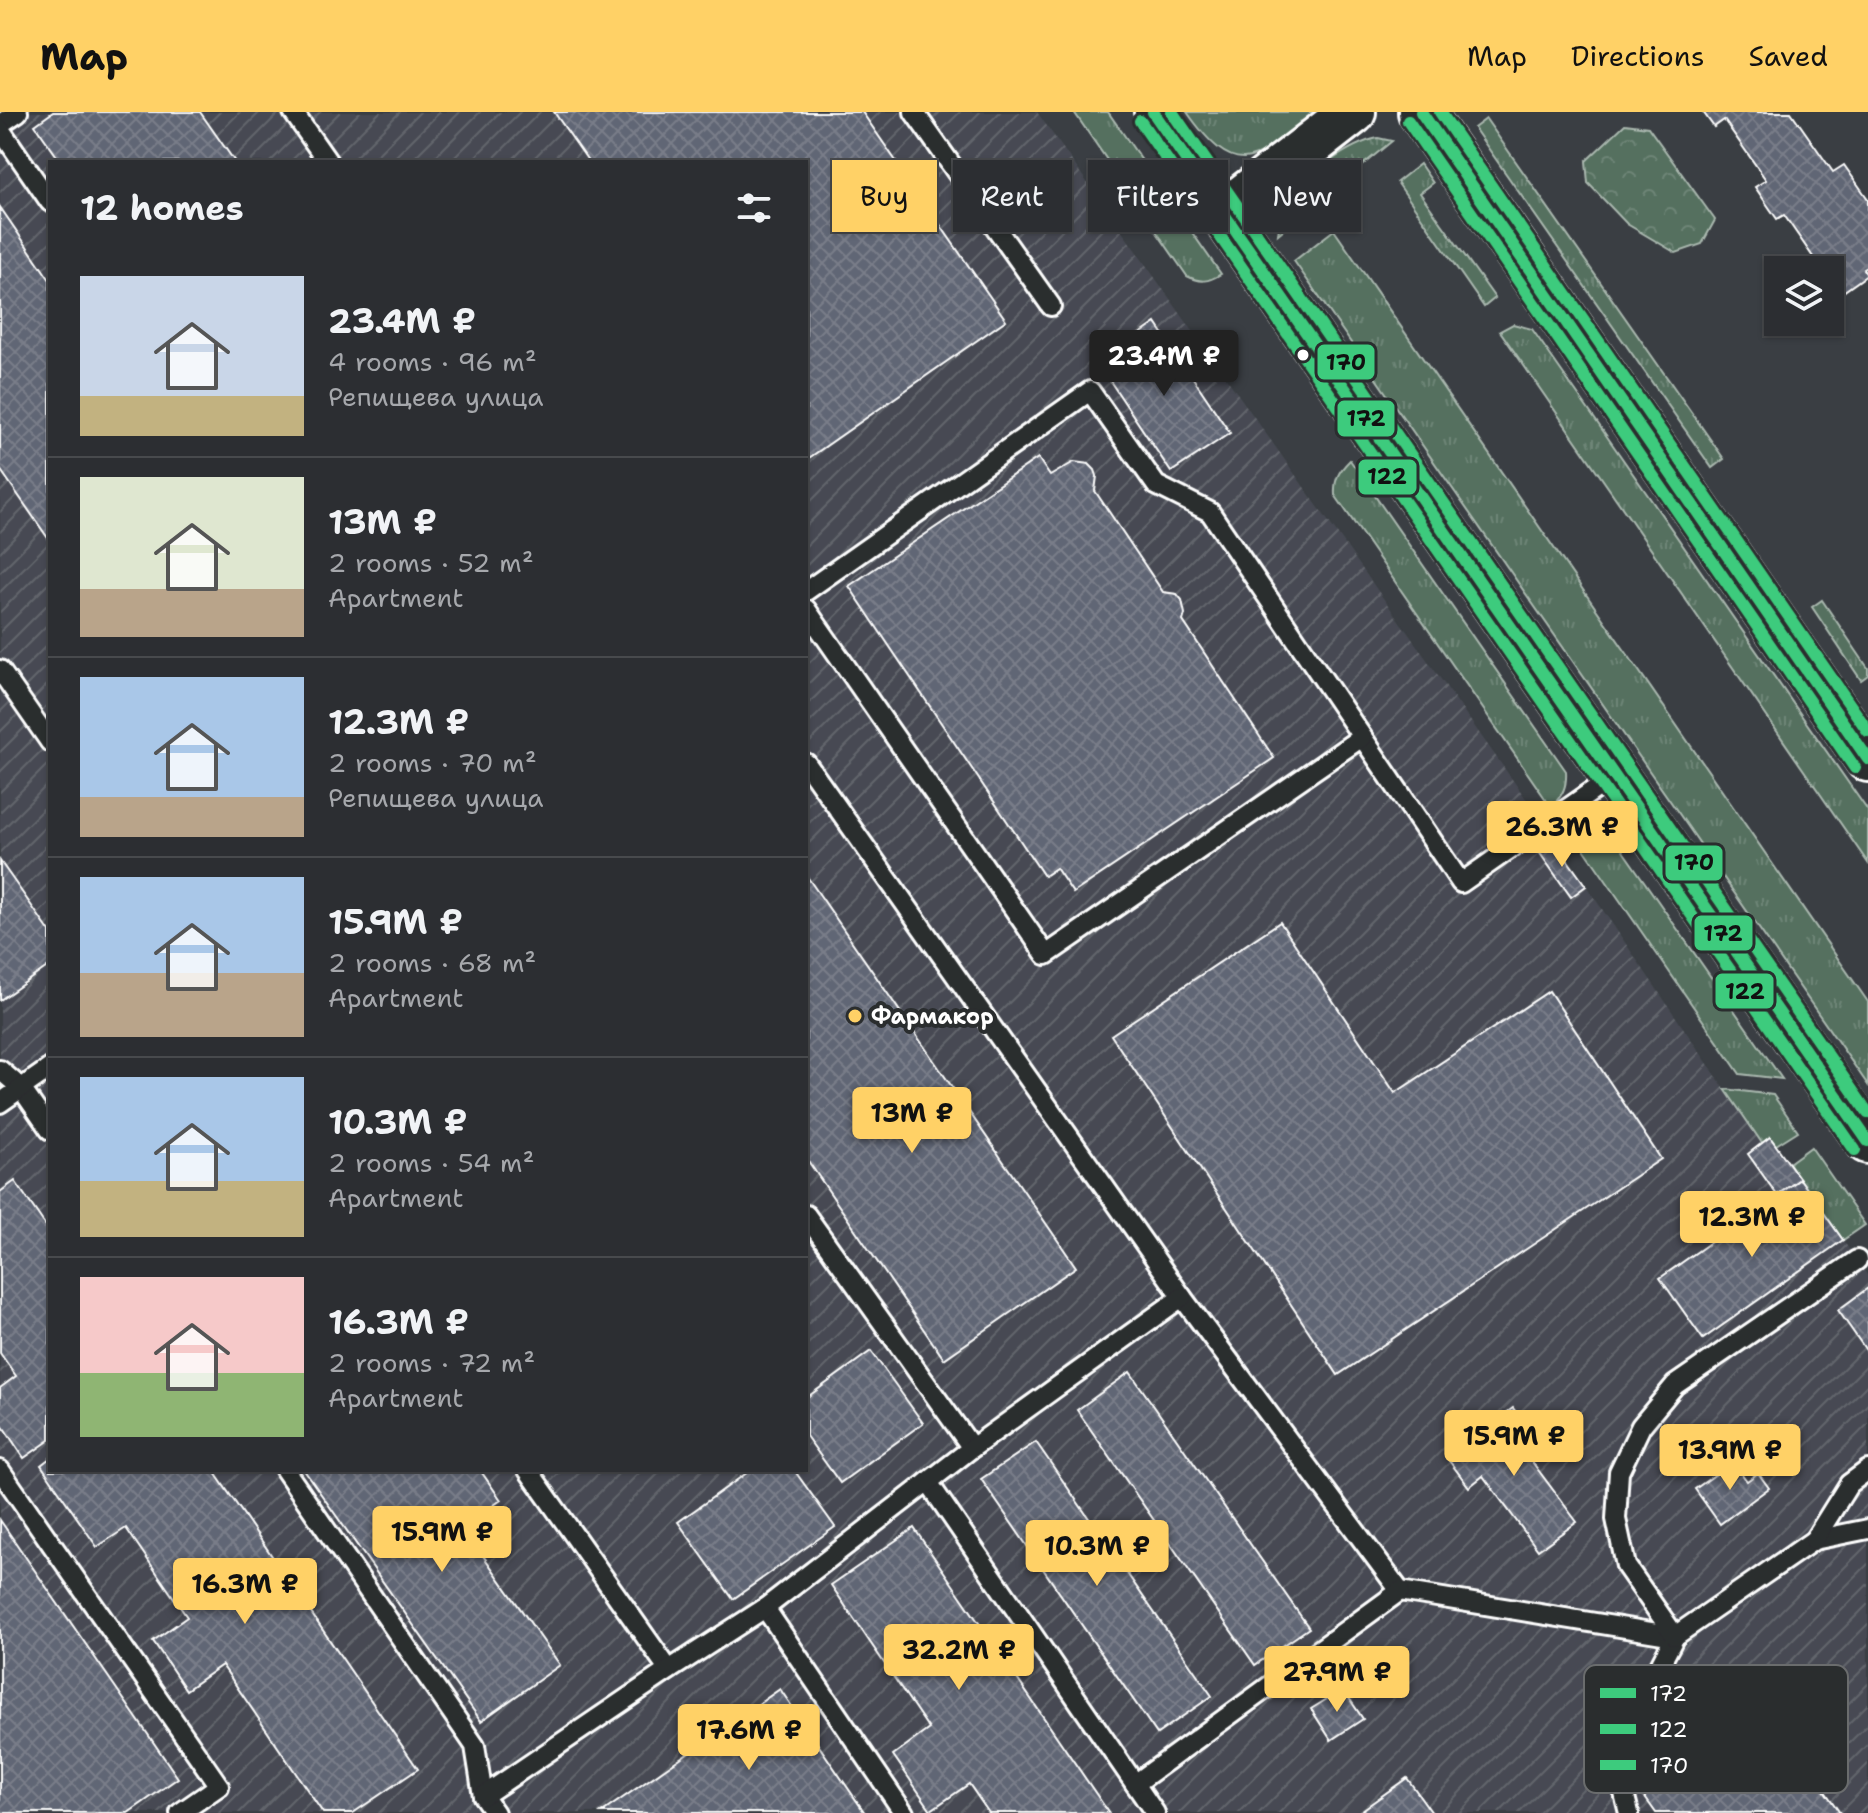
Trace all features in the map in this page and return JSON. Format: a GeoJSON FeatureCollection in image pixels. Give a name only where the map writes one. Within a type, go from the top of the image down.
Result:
{"type":"FeatureCollection","features":[{"type":"Feature","properties":{"kind":"street"},"geometry":{"type":"LineString","coordinates":[[1153,112],[1186,160]]}},
{"type":"Feature","properties":{"kind":"street"},"geometry":{"type":"LineString","coordinates":[[1228,209],[1353,112]]}},
{"type":"Feature","properties":{"kind":"street"},"geometry":{"type":"LineString","coordinates":[[1421,112],[1863,741]]}},
{"type":"Feature","properties":{"kind":"street"},"geometry":{"type":"LineString","coordinates":[[1228,220],[1868,1141]]}},
{"type":"Feature","properties":{"kind":"lane"},"geometry":{"type":"LineString","coordinates":[[18,112],[0,127],[48,199]]}},
{"type":"Feature","properties":{"kind":"lane"},"geometry":{"type":"LineString","coordinates":[[293,112],[327,160]]}},
{"type":"Feature","properties":{"kind":"lane"},"geometry":{"type":"LineString","coordinates":[[914,112],[1051,306]]}},
{"type":"Feature","properties":{"kind":"lane"},"geometry":{"type":"LineString","coordinates":[[808,590],[1090,391],[1156,485],[1210,512],[1461,883],[1614,776]]}},
{"type":"Feature","properties":{"kind":"lane"},"geometry":{"type":"LineString","coordinates":[[808,612],[1046,955],[1362,737]]}},
{"type":"Feature","properties":{"kind":"lane"},"geometry":{"type":"LineString","coordinates":[[0,670],[48,739]]}},
{"type":"Feature","properties":{"kind":"lane"},"geometry":{"type":"LineString","coordinates":[[808,766],[1182,1297],[1400,1591],[1675,1636]]}},
{"type":"Feature","properties":{"kind":"lane"},"geometry":{"type":"LineString","coordinates":[[0,1103],[48,1069]]}},
{"type":"Feature","properties":{"kind":"lane"},"geometry":{"type":"LineString","coordinates":[[0,1070],[21,1088],[48,1127]]}},
{"type":"Feature","properties":{"kind":"lane"},"geometry":{"type":"LineString","coordinates":[[808,1218],[972,1448]]}},
{"type":"Feature","properties":{"kind":"lane"},"geometry":{"type":"LineString","coordinates":[[1675,1636],[1626,1566],[1616,1519],[1619,1472],[1624,1461],[1641,1426],[1675,1385],[1857,1260]]}},
{"type":"Feature","properties":{"kind":"lane"},"geometry":{"type":"LineString","coordinates":[[483,1796],[765,1608],[972,1448],[1182,1297]]}},
{"type":"Feature","properties":{"kind":"lane"},"geometry":{"type":"LineString","coordinates":[[0,1470],[219,1786],[180,1813]]}},
{"type":"Feature","properties":{"kind":"lane"},"geometry":{"type":"LineString","coordinates":[[1814,1540],[1849,1484],[1868,1470]]}},
{"type":"Feature","properties":{"kind":"lane"},"geometry":{"type":"LineString","coordinates":[[286,1472],[475,1746],[483,1796],[495,1813]]}},
{"type":"Feature","properties":{"kind":"lane"},"geometry":{"type":"LineString","coordinates":[[529,1472],[669,1670]]}},
{"type":"Feature","properties":{"kind":"lane"},"geometry":{"type":"LineString","coordinates":[[928,1482],[1155,1813]]}},
{"type":"Feature","properties":{"kind":"lane"},"geometry":{"type":"LineString","coordinates":[[1660,1665],[1675,1636],[1814,1540],[1868,1529]]}},
{"type":"Feature","properties":{"kind":"lane"},"geometry":{"type":"LineString","coordinates":[[1135,1784],[1400,1591]]}},
{"type":"Feature","properties":{"kind":"lane"},"geometry":{"type":"LineString","coordinates":[[765,1608],[904,1813]]}},
{"type":"Feature","properties":{"kind":"lane"},"geometry":{"type":"LineString","coordinates":[[1624,1793],[1629,1813]]}},
{"type":"Feature","properties":{"kind":"shaded area"},"geometry":{"type":"Polygon","coordinates":[[[0,112],[1037,112],[1071,160],[953,160],[953,232],[1072,232],[1072,161],[1088,184],[1088,232],[1122,232],[1544,824],[1762,1143],[1770,1137],[1868,1276],[1868,1813],[0,1813],[0,112]]]}},
{"type":"Feature","properties":{"kind":"green space"},"geometry":{"type":"Polygon","coordinates":[[[1074,112],[1108,112],[1141,160],[1107,160],[1074,112]]]}},
{"type":"Feature","properties":{"kind":"green space"},"geometry":{"type":"Polygon","coordinates":[[[1187,112],[1315,112],[1263,152],[1249,157],[1235,157],[1221,150],[1205,135],[1187,112]]]}},
{"type":"Feature","properties":{"kind":"green space"},"geometry":{"type":"Polygon","coordinates":[[[1486,119],[1724,459],[1712,468],[1474,128],[1486,119]]]}},
{"type":"Feature","properties":{"kind":"green space"},"geometry":{"type":"Polygon","coordinates":[[[1625,124],[1648,127],[1715,220],[1702,244],[1676,253],[1627,224],[1588,183],[1586,161],[1625,124]]]}},
{"type":"Feature","properties":{"kind":"green space"},"geometry":{"type":"Polygon","coordinates":[[[1378,138],[1392,141],[1361,166],[1361,160],[1332,160],[1342,153],[1378,138]]]}},
{"type":"Feature","properties":{"kind":"green space"},"geometry":{"type":"Polygon","coordinates":[[[1420,164],[1433,183],[1420,193],[1495,298],[1484,307],[1397,182],[1420,164]]]}},
{"type":"Feature","properties":{"kind":"green space"},"geometry":{"type":"Polygon","coordinates":[[[1157,232],[1192,232],[1221,274],[1204,281],[1187,276],[1157,232]]]}},
{"type":"Feature","properties":{"kind":"green space"},"geometry":{"type":"Polygon","coordinates":[[[1335,232],[1868,1002],[1868,1085],[1294,261],[1335,232]]]}},
{"type":"Feature","properties":{"kind":"green space"},"geometry":{"type":"Polygon","coordinates":[[[1513,324],[1532,329],[1868,811],[1868,863],[1500,331],[1513,324]]]}},
{"type":"Feature","properties":{"kind":"green space"},"geometry":{"type":"Polygon","coordinates":[[[1350,460],[1566,771],[1563,790],[1551,807],[1335,495],[1338,476],[1350,460]]]}},
{"type":"Feature","properties":{"kind":"green space"},"geometry":{"type":"Polygon","coordinates":[[[1822,600],[1868,668],[1868,675],[1861,680],[1812,607],[1822,600]]]}},
{"type":"Feature","properties":{"kind":"green space"},"geometry":{"type":"Polygon","coordinates":[[[1583,824],[1597,825],[1609,831],[1782,1079],[1740,1074],[1571,830],[1583,824]]]}},
{"type":"Feature","properties":{"kind":"green space"},"geometry":{"type":"Polygon","coordinates":[[[1725,1089],[1773,1095],[1798,1131],[1776,1145],[1770,1137],[1762,1143],[1725,1089]]]}},
{"type":"Feature","properties":{"kind":"green space"},"geometry":{"type":"Polygon","coordinates":[[[1811,1147],[1865,1225],[1843,1240],[1789,1163],[1811,1147]]]}},
{"type":"Feature","properties":{"kind":"building"},"geometry":{"type":"Polygon","coordinates":[[[53,112],[200,112],[234,160],[60,160],[35,125],[53,112]]]}},
{"type":"Feature","properties":{"kind":"building"},"geometry":{"type":"Polygon","coordinates":[[[554,112],[862,112],[895,160],[832,160],[832,232],[937,232],[937,220],[1006,320],[808,459],[808,160],[588,160],[554,112]]]}},
{"type":"Feature","properties":{"kind":"building"},"geometry":{"type":"Polygon","coordinates":[[[1703,112],[1791,112],[1833,172],[1844,165],[1868,199],[1868,266],[1863,269],[1867,275],[1844,291],[1844,256],[1812,256],[1784,215],[1777,219],[1755,187],[1766,180],[1724,120],[1714,127],[1703,112]]]}},
{"type":"Feature","properties":{"kind":"building"},"geometry":{"type":"Polygon","coordinates":[[[0,207],[48,277],[48,538],[0,469],[0,207]]]}},
{"type":"Feature","properties":{"kind":"building"},"geometry":{"type":"Polygon","coordinates":[[[1156,323],[1230,433],[1171,472],[1098,363],[1156,323]]]}},
{"type":"Feature","properties":{"kind":"building"},"geometry":{"type":"Polygon","coordinates":[[[1038,458],[1050,476],[1074,462],[1089,464],[1095,470],[1095,491],[1163,592],[1177,594],[1182,600],[1183,621],[1274,758],[1073,893],[1056,868],[1044,876],[849,586],[1038,458]]]}},
{"type":"Feature","properties":{"kind":"building"},"geometry":{"type":"Polygon","coordinates":[[[1554,841],[1586,886],[1571,897],[1539,852],[1554,841]]]}},
{"type":"Feature","properties":{"kind":"building"},"geometry":{"type":"Polygon","coordinates":[[[0,861],[48,929],[48,966],[0,1000],[0,861]]]}},
{"type":"Feature","properties":{"kind":"building","name":"Фармакор"},"geometry":{"type":"Polygon","coordinates":[[[808,878],[1076,1267],[944,1359],[808,1161],[808,878]]]}},
{"type":"Feature","properties":{"kind":"building"},"geometry":{"type":"Polygon","coordinates":[[[1280,922],[1395,1093],[1549,991],[1661,1159],[1338,1375],[1111,1035],[1280,922]]]}},
{"type":"Feature","properties":{"kind":"building"},"geometry":{"type":"Polygon","coordinates":[[[1770,1137],[1800,1179],[1777,1195],[1748,1154],[1770,1137]]]}},
{"type":"Feature","properties":{"kind":"building"},"geometry":{"type":"Polygon","coordinates":[[[1800,1179],[1843,1240],[1703,1339],[1660,1278],[1800,1179]]]}},
{"type":"Feature","properties":{"kind":"building"},"geometry":{"type":"Polygon","coordinates":[[[15,1181],[48,1229],[48,1441],[24,1458],[0,1422],[0,1388],[16,1376],[0,1353],[0,1192],[15,1181]]]}},
{"type":"Feature","properties":{"kind":"building"},"geometry":{"type":"Polygon","coordinates":[[[1868,1288],[1868,1353],[1838,1310],[1868,1288]]]}},
{"type":"Feature","properties":{"kind":"building"},"geometry":{"type":"Polygon","coordinates":[[[871,1351],[923,1423],[840,1483],[808,1439],[808,1397],[871,1351]]]}},
{"type":"Feature","properties":{"kind":"building"},"geometry":{"type":"Polygon","coordinates":[[[1130,1372],[1309,1628],[1255,1665],[1077,1410],[1130,1372]]]}},
{"type":"Feature","properties":{"kind":"building"},"geometry":{"type":"Polygon","coordinates":[[[1513,1408],[1535,1438],[1521,1447],[1577,1522],[1538,1550],[1483,1476],[1469,1487],[1447,1458],[1513,1408]]]}},
{"type":"Feature","properties":{"kind":"building"},"geometry":{"type":"Polygon","coordinates":[[[1036,1442],[1212,1696],[1157,1734],[981,1479],[1036,1442]]]}},
{"type":"Feature","properties":{"kind":"building"},"geometry":{"type":"Polygon","coordinates":[[[48,1460],[48,1472],[214,1472],[418,1769],[353,1813],[323,1813],[222,1665],[186,1690],[153,1641],[187,1617],[126,1528],[97,1547],[41,1465],[48,1460]]]}},
{"type":"Feature","properties":{"kind":"building"},"geometry":{"type":"Polygon","coordinates":[[[1733,1462],[1747,1481],[1758,1473],[1769,1488],[1720,1524],[1695,1489],[1733,1462]]]}},
{"type":"Feature","properties":{"kind":"building"},"geometry":{"type":"Polygon","coordinates":[[[305,1472],[481,1472],[501,1500],[463,1527],[560,1665],[481,1721],[305,1472]]]}},
{"type":"Feature","properties":{"kind":"building"},"geometry":{"type":"Polygon","coordinates":[[[748,1472],[795,1472],[835,1527],[733,1599],[678,1522],[748,1472]]]}},
{"type":"Feature","properties":{"kind":"building"},"geometry":{"type":"Polygon","coordinates":[[[0,1520],[178,1778],[128,1813],[0,1813],[0,1520]]]}},
{"type":"Feature","properties":{"kind":"building"},"geometry":{"type":"Polygon","coordinates":[[[914,1528],[1109,1813],[989,1813],[969,1784],[931,1810],[893,1755],[929,1729],[831,1585],[914,1528]]]}},
{"type":"Feature","properties":{"kind":"building"},"geometry":{"type":"Polygon","coordinates":[[[780,1689],[865,1813],[601,1813],[780,1689]]]}},
{"type":"Feature","properties":{"kind":"building"},"geometry":{"type":"Polygon","coordinates":[[[1343,1689],[1363,1719],[1331,1740],[1311,1709],[1343,1689]]]}},
{"type":"Feature","properties":{"kind":"building"},"geometry":{"type":"Polygon","coordinates":[[[1407,1778],[1432,1813],[1358,1813],[1407,1778]]]}},
{"type":"Feature","properties":{"kind":"building"},"geometry":{"type":"Polygon","coordinates":[[[1642,1793],[1826,1793],[1840,1813],[1656,1813],[1642,1793]]]}},
{"type":"Feature","properties":{"kind":"transit line","name":"172"},"geometry":{"type":"LineString","coordinates":[[1153,112],[1868,1141]]}},
{"type":"Feature","properties":{"kind":"transit line","name":"170"},"geometry":{"type":"LineString","coordinates":[[1172,112],[1868,1113]]}},
{"type":"Feature","properties":{"kind":"transit line","name":"172"},"geometry":{"type":"LineString","coordinates":[[1421,112],[1868,759]]}},
{"type":"Feature","properties":{"kind":"transit line","name":"170"},"geometry":{"type":"LineString","coordinates":[[1440,112],[1868,731]]}},
{"type":"Feature","properties":{"kind":"transit line","name":"122"},"geometry":{"type":"LineString","coordinates":[[1140,121],[1855,1150]]}},
{"type":"Feature","properties":{"kind":"transit line","name":"122"},"geometry":{"type":"LineString","coordinates":[[1408,121],[1855,768]]}},
{"type":"Feature","properties":{"kind":"place","name":"Фармакор"},"geometry":{"type":"Point","coordinates":[855,1016]}}]}
